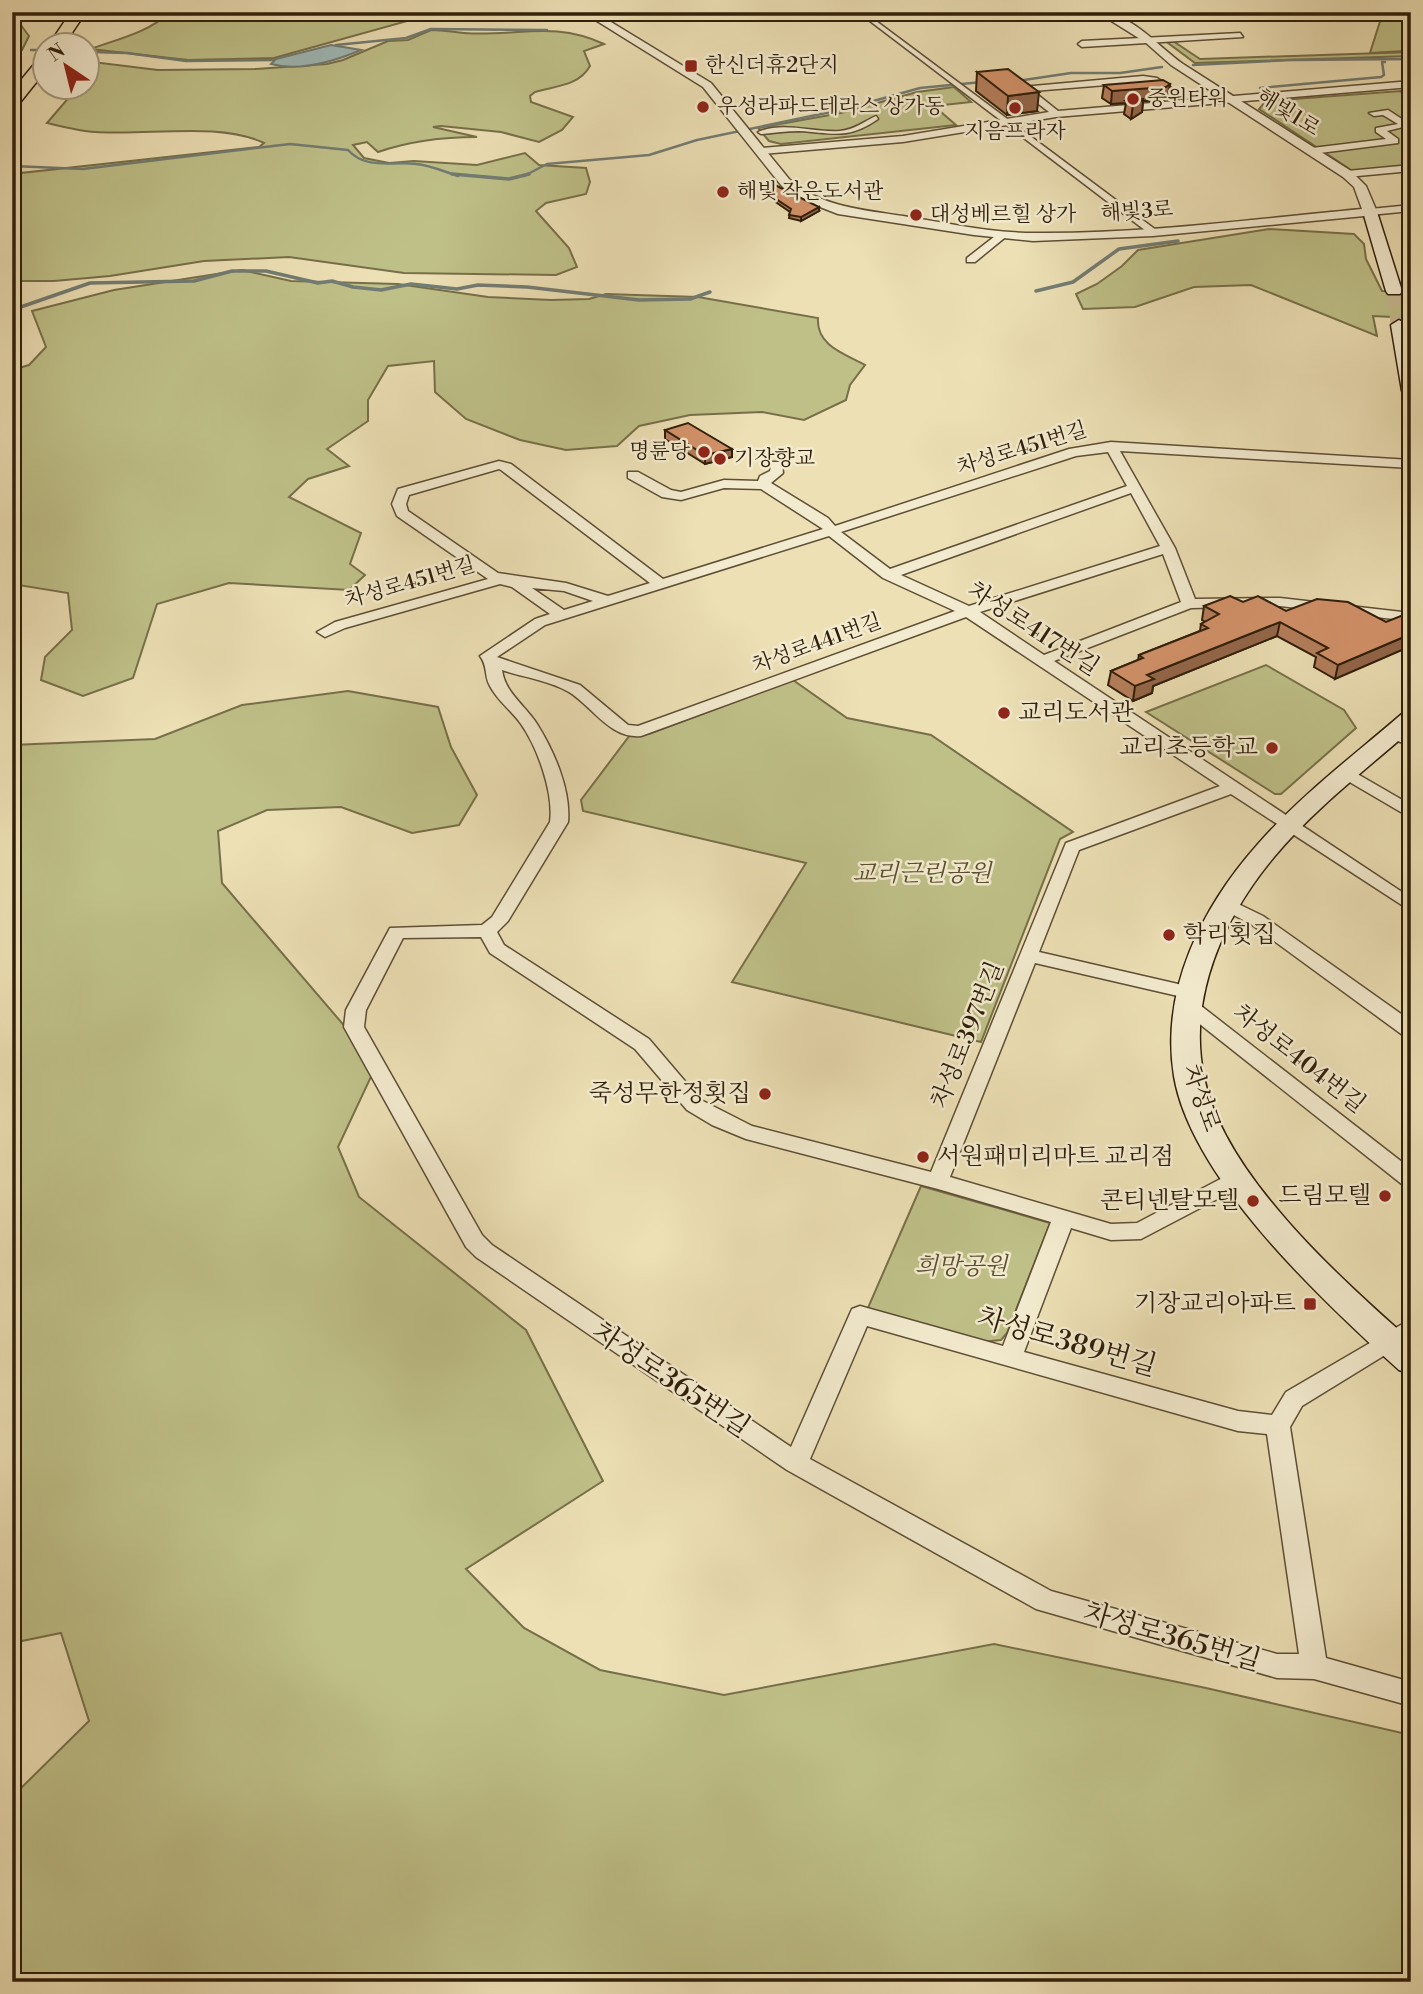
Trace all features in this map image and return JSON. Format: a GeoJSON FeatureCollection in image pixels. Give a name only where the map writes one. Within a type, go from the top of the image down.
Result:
{"type":"FeatureCollection","features":[{"type":"Feature","properties":{"kind":"highway"},"geometry":{"type":"LineString","coordinates":[[69,32],[85,17]]}},
{"type":"Feature","properties":{"kind":"highway"},"geometry":{"type":"LineString","coordinates":[[20,110],[32,86]]}},
{"type":"Feature","properties":{"kind":"main road"},"geometry":{"type":"LineString","coordinates":[[1370,212],[1394,291]]}},
{"type":"Feature","properties":{"kind":"main road"},"geometry":{"type":"LineString","coordinates":[[1399,325],[1410,384]]}},
{"type":"Feature","properties":{"kind":"main road","name":"차성로"},"geometry":{"type":"LineString","coordinates":[[1405,731],[1347,773],[1288,826],[1226,904],[1210,935],[1190,1000],[1185,1038],[1189,1080],[1205,1122],[1236,1180],[1333,1289],[1400,1335],[1411,1361]]}},
{"type":"Feature","properties":{"kind":"street","name":"해빛1로"},"geometry":{"type":"LineString","coordinates":[[1102,12],[1149,40],[1175,64],[1347,174],[1360,186],[1370,212]]}},
{"type":"Feature","properties":{"kind":"street"},"geometry":{"type":"LineString","coordinates":[[872,20],[1153,232]]}},
{"type":"Feature","properties":{"kind":"street","name":"해빛3로"},"geometry":{"type":"LineString","coordinates":[[602,21],[707,85],[797,193],[838,210],[1003,235],[1078,238],[1370,212]]}},
{"type":"Feature","properties":{"kind":"street"},"geometry":{"type":"LineString","coordinates":[[1082,44],[1239,35]]}},
{"type":"Feature","properties":{"kind":"street"},"geometry":{"type":"LineString","coordinates":[[1056,114],[1025,89],[1150,79],[1188,103]]}},
{"type":"Feature","properties":{"kind":"street"},"geometry":{"type":"LineString","coordinates":[[761,151],[903,139],[1056,114],[1411,84]]}},
{"type":"Feature","properties":{"kind":"street"},"geometry":{"type":"LineString","coordinates":[[1312,150],[1395,141],[1379,130],[1406,125],[1384,112],[1374,113]]}},
{"type":"Feature","properties":{"kind":"street"},"geometry":{"type":"LineString","coordinates":[[761,132],[797,129],[839,136],[876,118]]}},
{"type":"Feature","properties":{"kind":"street"},"geometry":{"type":"LineString","coordinates":[[1347,174],[1411,168]]}},
{"type":"Feature","properties":{"kind":"street"},"geometry":{"type":"LineString","coordinates":[[1370,212],[1411,208]]}},
{"type":"Feature","properties":{"kind":"street"},"geometry":{"type":"LineString","coordinates":[[971,260],[1003,235]]}},
{"type":"Feature","properties":{"kind":"street"},"geometry":{"type":"LineString","coordinates":[[1111,446],[1168,548],[1189,604]]}},
{"type":"Feature","properties":{"kind":"street","name":"차성로451번길"},"geometry":{"type":"LineString","coordinates":[[494,662],[488,656],[540,622],[559,614],[915,505],[1051,458],[1111,446],[1264,453],[1411,464]]}},
{"type":"Feature","properties":{"kind":"street","name":"차성로451번길"},"geometry":{"type":"LineString","coordinates":[[559,614],[509,581],[482,570],[402,513],[399,504],[403,492],[499,465],[506,467],[659,583]]}},
{"type":"Feature","properties":{"kind":"street"},"geometry":{"type":"LineString","coordinates":[[633,475],[667,494],[681,496],[724,484],[764,485],[765,479],[776,474],[777,466]]}},
{"type":"Feature","properties":{"kind":"street","name":"차성로417번길"},"geometry":{"type":"LineString","coordinates":[[764,485],[823,521],[830,530],[888,575],[968,611],[1288,826]]}},
{"type":"Feature","properties":{"kind":"street","name":"차성로417번길"},"geometry":{"type":"LineString","coordinates":[[888,575],[1133,488]]}},
{"type":"Feature","properties":{"kind":"street","name":"차성로441번길"},"geometry":{"type":"LineString","coordinates":[[494,662],[574,688],[622,728],[631,732],[641,731],[968,611],[1168,548]]}},
{"type":"Feature","properties":{"kind":"street","name":"차성로451번길"},"geometry":{"type":"LineString","coordinates":[[325,632],[340,625],[486,583],[509,581],[557,585],[606,600]]}},
{"type":"Feature","properties":{"kind":"street"},"geometry":{"type":"LineString","coordinates":[[1044,660],[1189,604],[1280,603],[1411,617]]}},
{"type":"Feature","properties":{"kind":"street"},"geometry":{"type":"LineString","coordinates":[[494,662],[496,684],[530,725],[551,771],[561,805],[559,822],[499,921],[487,931],[497,949],[642,1044],[694,1105],[746,1132],[938,1181],[1111,1232],[1141,1231],[1236,1180]]}},
{"type":"Feature","properties":{"kind":"street"},"geometry":{"type":"LineString","coordinates":[[1347,773],[1411,813]]}},
{"type":"Feature","properties":{"kind":"street","name":"차성로397번길"},"geometry":{"type":"LineString","coordinates":[[938,1181],[1072,847],[1231,788]]}},
{"type":"Feature","properties":{"kind":"street"},"geometry":{"type":"LineString","coordinates":[[1288,826],[1411,906]]}},
{"type":"Feature","properties":{"kind":"street"},"geometry":{"type":"LineString","coordinates":[[1226,904],[1257,920],[1411,1031]]}},
{"type":"Feature","properties":{"kind":"street","name":"차성로365번길"},"geometry":{"type":"LineString","coordinates":[[487,931],[397,932],[356,1010],[354,1027],[474,1241],[501,1265],[796,1463],[1045,1601],[1277,1666],[1314,1667],[1411,1694]]}},
{"type":"Feature","properties":{"kind":"street"},"geometry":{"type":"LineString","coordinates":[[1028,955],[1190,1000]]}},
{"type":"Feature","properties":{"kind":"street","name":"차성로404번길"},"geometry":{"type":"LineString","coordinates":[[1190,1000],[1411,1180]]}},
{"type":"Feature","properties":{"kind":"street"},"geometry":{"type":"LineString","coordinates":[[1010,1357],[1064,1218]]}},
{"type":"Feature","properties":{"kind":"street","name":"차성로389번길"},"geometry":{"type":"LineString","coordinates":[[796,1463],[860,1315],[1238,1421],[1278,1426]]}},
{"type":"Feature","properties":{"kind":"street"},"geometry":{"type":"LineString","coordinates":[[1314,1667],[1278,1426],[1294,1399],[1400,1335]]}},
{"type":"Feature","properties":{"kind":"green space"},"geometry":{"type":"Polygon","coordinates":[[[170,12],[431,12],[429,15],[274,58],[188,60],[102,50],[102,45],[162,19],[170,12]]]}},
{"type":"Feature","properties":{"kind":"green space"},"geometry":{"type":"Polygon","coordinates":[[[1383,12],[1411,12],[1411,27],[1405,51],[1370,53],[1383,12]]]}},
{"type":"Feature","properties":{"kind":"green space"},"geometry":{"type":"Polygon","coordinates":[[[12,13],[29,36],[22,50],[12,57],[12,13]]]}},
{"type":"Feature","properties":{"kind":"green space"},"geometry":{"type":"Polygon","coordinates":[[[431,30],[483,34],[551,31],[585,37],[604,44],[584,51],[590,66],[580,78],[530,96],[531,102],[573,117],[562,130],[539,142],[501,132],[441,126],[433,127],[477,137],[427,140],[378,152],[367,142],[353,145],[364,158],[389,163],[414,161],[477,165],[525,153],[539,165],[586,168],[590,182],[586,194],[546,203],[536,211],[569,248],[577,267],[556,275],[404,273],[289,257],[204,261],[110,276],[54,281],[12,281],[12,174],[259,147],[264,143],[223,132],[106,133],[47,123],[65,102],[102,102],[102,63],[158,70],[256,69],[327,64],[388,41],[408,40],[431,30]]]}},
{"type":"Feature","properties":{"kind":"green space"},"geometry":{"type":"Polygon","coordinates":[[[1173,41],[1200,59],[1411,52],[1411,56],[1195,63],[1168,43],[1173,41]]]}},
{"type":"Feature","properties":{"kind":"green space"},"geometry":{"type":"Polygon","coordinates":[[[954,87],[971,102],[934,106],[956,125],[781,144],[769,141],[758,128],[841,113],[917,92],[954,87]]]}},
{"type":"Feature","properties":{"kind":"green space"},"geometry":{"type":"Polygon","coordinates":[[[1401,91],[1411,116],[1411,166],[1354,172],[1259,109],[1266,101],[1401,91]]]}},
{"type":"Feature","properties":{"kind":"green space"},"geometry":{"type":"Polygon","coordinates":[[[1269,229],[1354,234],[1364,244],[1366,259],[1382,291],[1411,292],[1411,318],[1373,316],[1377,336],[1251,285],[1194,287],[1135,307],[1083,309],[1076,294],[1097,284],[1122,266],[1138,250],[1269,229]]]}},
{"type":"Feature","properties":{"kind":"green space"},"geometry":{"type":"Polygon","coordinates":[[[242,270],[291,281],[398,284],[488,297],[551,300],[589,299],[606,294],[698,297],[818,318],[822,336],[833,348],[865,365],[850,385],[846,400],[804,420],[762,412],[690,415],[639,426],[617,446],[566,450],[520,440],[466,419],[435,392],[434,361],[388,366],[368,400],[368,421],[327,449],[349,466],[308,479],[289,497],[361,533],[350,564],[365,575],[349,590],[229,583],[157,604],[133,678],[83,696],[41,680],[45,657],[72,630],[68,593],[12,584],[12,370],[29,365],[46,347],[32,311],[114,290],[242,270]]]}},
{"type":"Feature","properties":{"kind":"green space"},"geometry":{"type":"Polygon","coordinates":[[[1266,665],[1344,710],[1356,728],[1281,794],[1275,794],[1146,712],[1266,665]]]}},
{"type":"Feature","properties":{"kind":"green space","name":"교리근린공원"},"geometry":{"type":"Polygon","coordinates":[[[793,680],[847,718],[931,735],[1073,832],[1060,839],[981,1042],[732,982],[806,863],[583,811],[581,800],[630,735],[649,734],[793,680]]]}},
{"type":"Feature","properties":{"kind":"green space"},"geometry":{"type":"Polygon","coordinates":[[[348,691],[438,707],[451,747],[477,795],[459,825],[412,833],[341,807],[267,810],[218,831],[222,883],[377,1064],[338,1147],[359,1197],[526,1330],[603,1481],[466,1569],[524,1628],[600,1670],[724,1695],[994,1644],[1206,1688],[1411,1735],[1411,1982],[12,1982],[12,1797],[89,1721],[61,1633],[12,1643],[12,745],[155,739],[242,705],[348,691]]]}},
{"type":"Feature","properties":{"kind":"green space","name":"희망공원"},"geometry":{"type":"Polygon","coordinates":[[[921,1186],[1050,1223],[1007,1333],[1001,1340],[980,1342],[867,1310],[921,1186]]]}},
{"type":"Feature","properties":{"kind":"water"},"geometry":{"type":"Polygon","coordinates":[[[331,45],[361,50],[305,66],[271,64],[276,59],[331,45]]]}},
{"type":"Feature","properties":{"kind":"building"},"geometry":{"type":"Polygon","coordinates":[[[1008,69],[1039,92],[1008,96],[977,72],[1008,69]]]}},
{"type":"Feature","properties":{"kind":"building"},"geometry":{"type":"Polygon","coordinates":[[[1163,80],[1170,84],[1166,87],[1112,91],[1104,85],[1163,80]]]}},
{"type":"Feature","properties":{"kind":"building"},"geometry":{"type":"Polygon","coordinates":[[[1144,99],[1133,105],[1126,101],[1144,99]]]}},
{"type":"Feature","properties":{"kind":"building"},"geometry":{"type":"Polygon","coordinates":[[[769,182],[819,207],[801,217],[789,215],[791,209],[764,191],[769,182]]]}},
{"type":"Feature","properties":{"kind":"building"},"geometry":{"type":"Polygon","coordinates":[[[688,423],[732,449],[705,455],[665,430],[688,423]]]}},
{"type":"Feature","properties":{"kind":"building"},"geometry":{"type":"Polygon","coordinates":[[[1230,596],[1243,602],[1258,596],[1286,611],[1317,599],[1348,602],[1386,622],[1411,612],[1411,634],[1338,665],[1317,653],[1328,648],[1280,622],[1147,675],[1154,679],[1135,686],[1111,671],[1143,658],[1139,655],[1208,628],[1201,624],[1219,614],[1204,606],[1230,596]]]}},
{"type":"Feature","properties":{"kind":"waterway"},"geometry":{"type":"LineString","coordinates":[[336,45],[406,38],[431,29],[547,30]]}},
{"type":"Feature","properties":{"kind":"waterway"},"geometry":{"type":"LineString","coordinates":[[102,52],[186,61],[274,60]]}},
{"type":"Feature","properties":{"kind":"waterway"},"geometry":{"type":"LineString","coordinates":[[1193,65],[1291,60],[1411,59]]}},
{"type":"Feature","properties":{"kind":"waterway"},"geometry":{"type":"LineString","coordinates":[[1260,88],[1381,77],[1384,75],[1382,62],[1385,62]]}},
{"type":"Feature","properties":{"kind":"waterway"},"geometry":{"type":"LineString","coordinates":[[1017,81],[1071,73],[1120,73],[1162,67]]}},
{"type":"Feature","properties":{"kind":"waterway"},"geometry":{"type":"LineString","coordinates":[[527,175],[547,164],[649,155],[697,140],[845,109],[920,88],[982,82]]}},
{"type":"Feature","properties":{"kind":"waterway"},"geometry":{"type":"LineString","coordinates":[[12,166],[83,169],[290,144],[348,150],[371,162],[421,165],[452,174]]}},
{"type":"Feature","properties":{"kind":"waterway"},"geometry":{"type":"LineString","coordinates":[[452,174],[509,179],[527,175]]}},
{"type":"Feature","properties":{"kind":"waterway"},"geometry":{"type":"LineString","coordinates":[[452,174],[458,176]]}},
{"type":"Feature","properties":{"kind":"waterway"},"geometry":{"type":"LineString","coordinates":[[1036,291],[1073,282],[1119,249],[1178,241]]}},
{"type":"Feature","properties":{"kind":"waterway"},"geometry":{"type":"LineString","coordinates":[[12,310],[90,283],[194,281],[232,271],[266,271],[318,283],[332,281],[353,287],[381,290],[411,284],[457,289],[478,285],[527,287],[639,300],[690,299],[710,292]]}},
{"type":"Feature","properties":{"kind":"tunnel"},"geometry":{"type":"LineString","coordinates":[[597,12],[602,21]]}},
{"type":"Feature","properties":{"kind":"tunnel"},"geometry":{"type":"LineString","coordinates":[[1394,291],[1399,325]]}},
{"type":"Feature","properties":{"kind":"place","name":"한신더휴2단지"},"geometry":{"type":"Point","coordinates":[691,66]}},
{"type":"Feature","properties":{"kind":"place","name":"중원타워"},"geometry":{"type":"Point","coordinates":[1133,99]}},
{"type":"Feature","properties":{"kind":"place","name":"우성라파드테라스 상가동"},"geometry":{"type":"Point","coordinates":[703,107]}},
{"type":"Feature","properties":{"kind":"place","name":"지음프라자"},"geometry":{"type":"Point","coordinates":[1015,108]}},
{"type":"Feature","properties":{"kind":"place","name":"해빛 작은도서관"},"geometry":{"type":"Point","coordinates":[723,192]}},
{"type":"Feature","properties":{"kind":"place","name":"대성베르힐 상가"},"geometry":{"type":"Point","coordinates":[916,215]}},
{"type":"Feature","properties":{"kind":"place","name":"명륜당"},"geometry":{"type":"Point","coordinates":[704,452]}},
{"type":"Feature","properties":{"kind":"place","name":"기장향교"},"geometry":{"type":"Point","coordinates":[720,459]}},
{"type":"Feature","properties":{"kind":"place","name":"교리도서관"},"geometry":{"type":"Point","coordinates":[1004,713]}},
{"type":"Feature","properties":{"kind":"place","name":"교리초등학교"},"geometry":{"type":"Point","coordinates":[1272,748]}},
{"type":"Feature","properties":{"kind":"place","name":"학리횟집"},"geometry":{"type":"Point","coordinates":[1169,935]}},
{"type":"Feature","properties":{"kind":"place","name":"죽성무한정횟집"},"geometry":{"type":"Point","coordinates":[765,1094]}},
{"type":"Feature","properties":{"kind":"place","name":"서원패미리마트 교리점"},"geometry":{"type":"Point","coordinates":[923,1157]}},
{"type":"Feature","properties":{"kind":"place","name":"드림모텔"},"geometry":{"type":"Point","coordinates":[1385,1196]}},
{"type":"Feature","properties":{"kind":"place","name":"콘티넨탈모텔"},"geometry":{"type":"Point","coordinates":[1253,1201]}},
{"type":"Feature","properties":{"kind":"place","name":"기장교리아파트"},"geometry":{"type":"Point","coordinates":[1310,1304]}}]}
